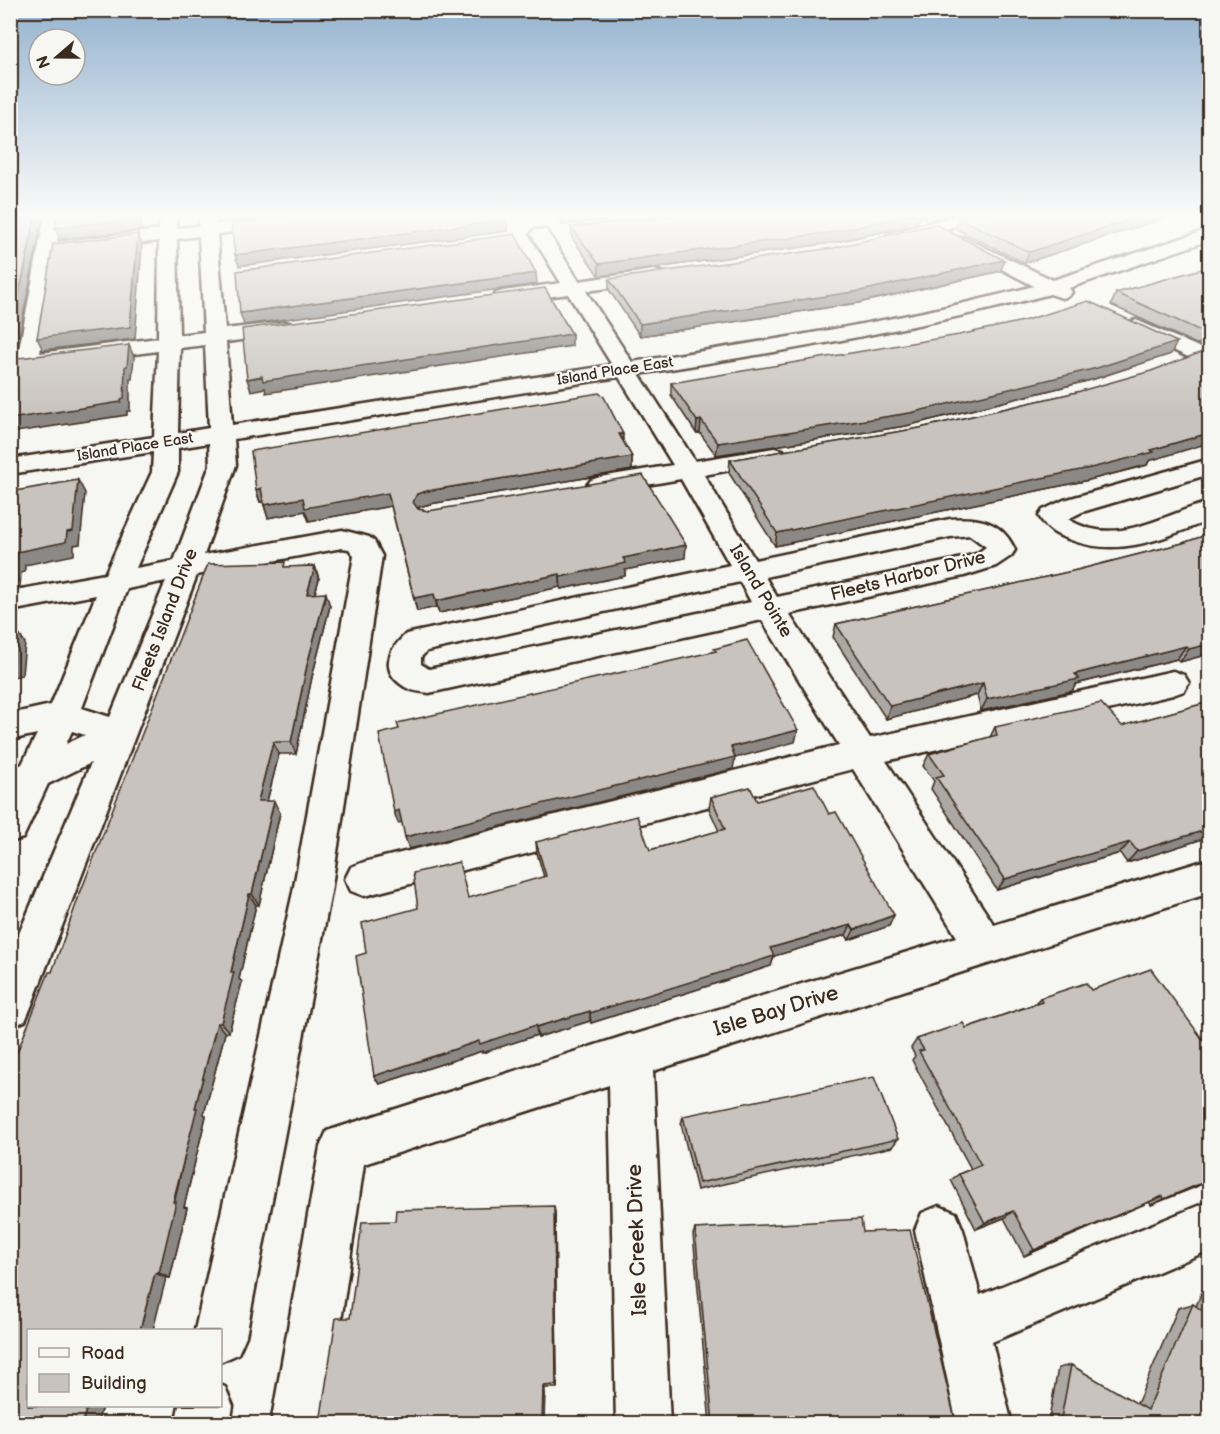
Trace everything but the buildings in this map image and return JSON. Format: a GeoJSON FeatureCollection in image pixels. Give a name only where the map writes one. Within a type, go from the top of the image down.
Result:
{"type":"FeatureCollection","features":[{"type":"Feature","properties":{"kind":"street"},"geometry":{"type":"LineString","coordinates":[[38,281],[19,362],[299,326]]}},
{"type":"Feature","properties":{"kind":"street"},"geometry":{"type":"LineString","coordinates":[[10,827],[22,779],[63,715],[116,580],[165,472],[168,441],[168,281]]}},
{"type":"Feature","properties":{"kind":"street"},"geometry":{"type":"LineString","coordinates":[[168,284],[194,281]]}},
{"type":"Feature","properties":{"kind":"street","name":"Fleets Island Drive"},"geometry":{"type":"LineString","coordinates":[[10,1007],[186,567],[224,465],[216,337],[218,281]]}},
{"type":"Feature","properties":{"kind":"street","name":"Island Pointe"},"geometry":{"type":"LineString","coordinates":[[569,281],[688,469],[771,609],[985,946]]}},
{"type":"Feature","properties":{"kind":"street"},"geometry":{"type":"LineString","coordinates":[[489,299],[618,281]]}},
{"type":"Feature","properties":{"kind":"street"},"geometry":{"type":"LineString","coordinates":[[1040,281],[1083,302]]}},
{"type":"Feature","properties":{"kind":"street","name":"Island Place East"},"geometry":{"type":"LineString","coordinates":[[10,467],[913,321],[967,310],[1070,281]]}},
{"type":"Feature","properties":{"kind":"street"},"geometry":{"type":"LineString","coordinates":[[1114,316],[1205,355]]}},
{"type":"Feature","properties":{"kind":"street"},"geometry":{"type":"LineString","coordinates":[[1168,365],[1205,355]]}},
{"type":"Feature","properties":{"kind":"street"},"geometry":{"type":"LineString","coordinates":[[571,490],[795,452]]}},
{"type":"Feature","properties":{"kind":"street"},"geometry":{"type":"LineString","coordinates":[[1209,466],[1073,506],[1052,516],[1057,524],[1083,537],[1099,541],[1129,539],[1209,510]]}},
{"type":"Feature","properties":{"kind":"street","name":"Fleets Harbor Drive"},"geometry":{"type":"LineString","coordinates":[[972,526],[984,530],[997,540],[1001,550],[986,560],[954,568],[429,681],[416,679],[405,667],[405,653],[417,642],[748,570],[950,528],[972,526]]}},
{"type":"Feature","properties":{"kind":"street"},"geometry":{"type":"LineString","coordinates":[[10,601],[342,539],[356,541],[365,547],[368,556],[312,892],[221,1329]]}},
{"type":"Feature","properties":{"kind":"street"},"geometry":{"type":"LineString","coordinates":[[364,879],[862,753],[1173,683]]}},
{"type":"Feature","properties":{"kind":"street"},"geometry":{"type":"LineString","coordinates":[[10,726],[63,715],[120,733]]}},
{"type":"Feature","properties":{"kind":"street"},"geometry":{"type":"LineString","coordinates":[[22,779],[120,733]]}},
{"type":"Feature","properties":{"kind":"street","name":"Isle Bay Drive"},"geometry":{"type":"LineString","coordinates":[[298,1424],[343,1147],[1209,876]]}},
{"type":"Feature","properties":{"kind":"street","name":"Isle Creek Drive"},"geometry":{"type":"LineString","coordinates":[[630,1056],[643,1424]]}},
{"type":"Feature","properties":{"kind":"street"},"geometry":{"type":"LineString","coordinates":[[963,1328],[1209,1225]]}},
{"type":"Feature","properties":{"kind":"street"},"geometry":{"type":"LineString","coordinates":[[939,1230],[985,1424]]}},
{"type":"Feature","properties":{"kind":"street"},"geometry":{"type":"LineString","coordinates":[[202,1424],[206,1407]]}}]}
